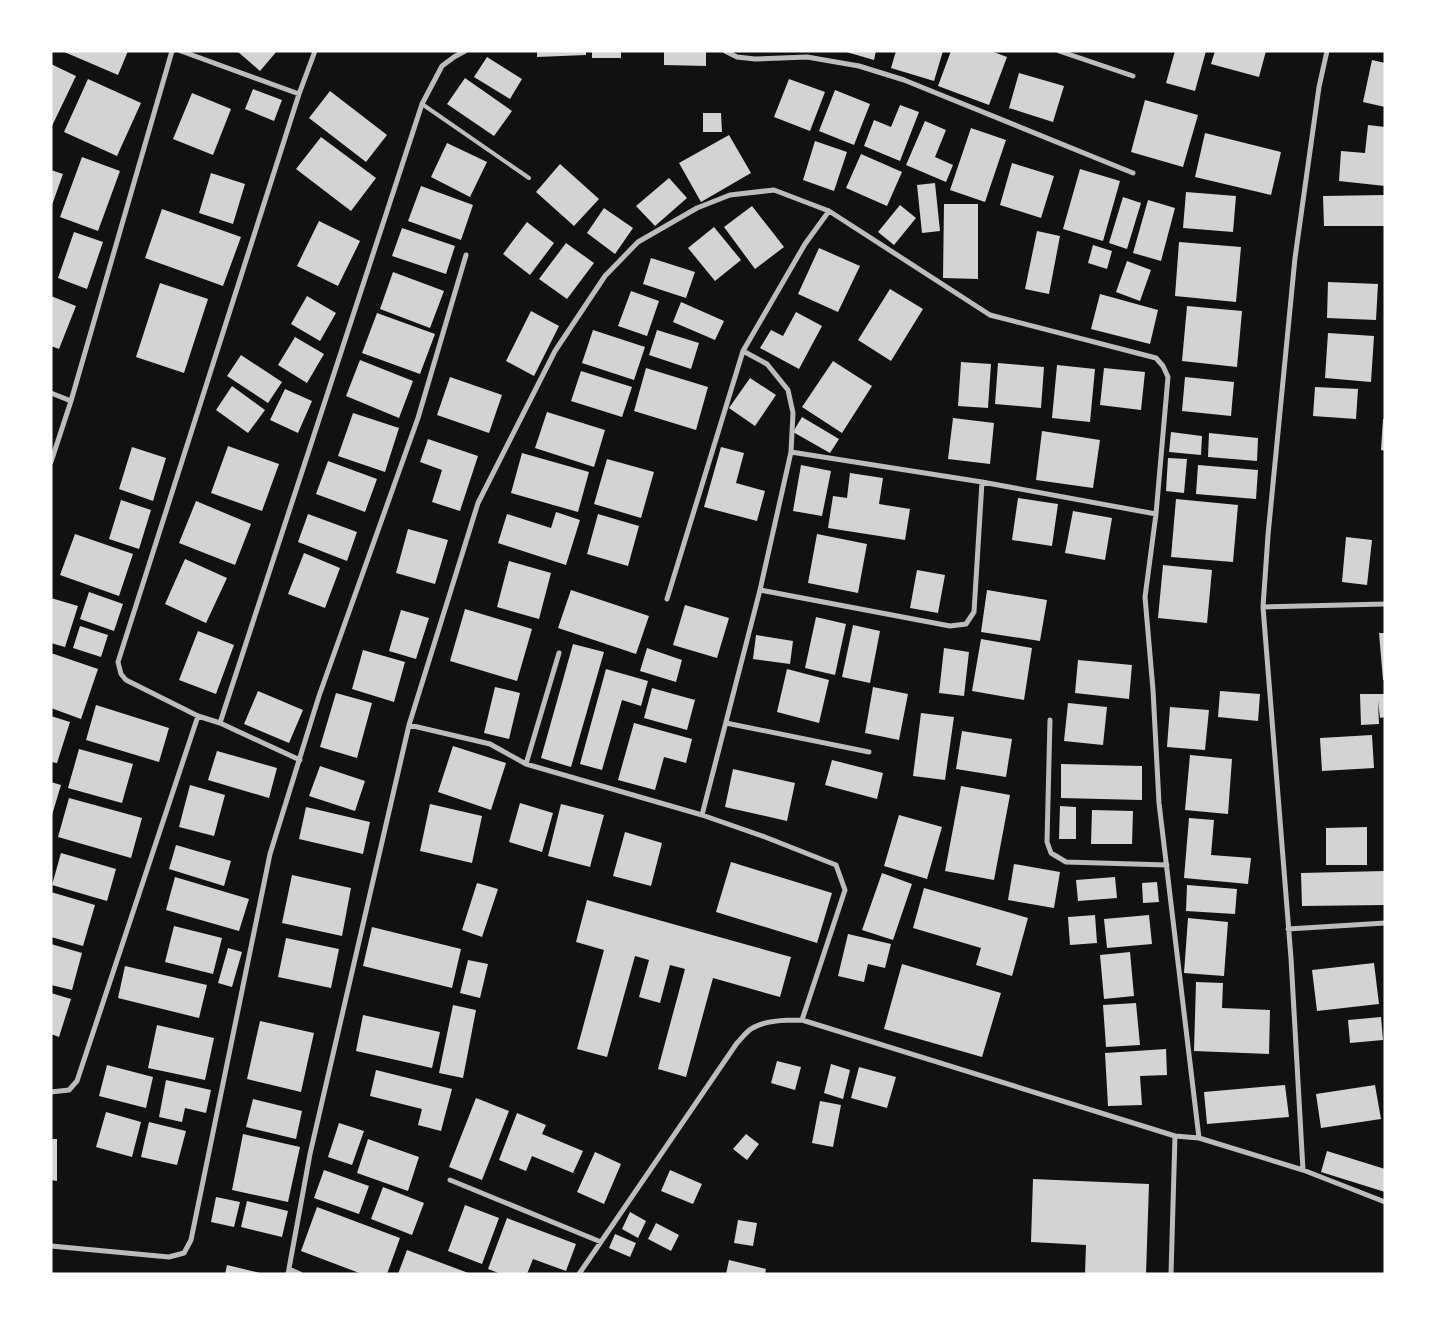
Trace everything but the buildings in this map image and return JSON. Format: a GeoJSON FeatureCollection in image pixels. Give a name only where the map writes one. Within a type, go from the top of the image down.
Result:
{"type":"FeatureCollection","features":[{"type":"Feature","properties":{"kind":"street"},"geometry":{"type":"LineString","coordinates":[[51,462],[71,401],[172,51]]}},
{"type":"Feature","properties":{"kind":"street"},"geometry":{"type":"LineString","coordinates":[[181,51],[299,94]]}},
{"type":"Feature","properties":{"kind":"street"},"geometry":{"type":"LineString","coordinates":[[300,760],[198,716],[126,680],[121,674],[118,662],[299,94],[315,51]]}},
{"type":"Feature","properties":{"kind":"street"},"geometry":{"type":"LineString","coordinates":[[220,724],[422,104],[442,66],[465,51]]}},
{"type":"Feature","properties":{"kind":"street"},"geometry":{"type":"LineString","coordinates":[[725,51],[737,57],[754,59],[807,57],[859,66],[904,80],[1133,173]]}},
{"type":"Feature","properties":{"kind":"street"},"geometry":{"type":"LineString","coordinates":[[1058,51],[1133,76]]}},
{"type":"Feature","properties":{"kind":"street"},"geometry":{"type":"LineString","coordinates":[[1303,1170],[1288,929],[1263,607],[1268,535],[1295,258],[1319,87],[1327,51]]}},
{"type":"Feature","properties":{"kind":"street"},"geometry":{"type":"LineString","coordinates":[[300,1274],[288,1271],[310,1154],[409,725],[478,502],[555,351],[605,276],[638,242],[697,208],[730,195],[774,190],[830,211],[990,315],[1156,358],[1163,366],[1168,377],[1156,514],[1145,597],[1153,690],[1159,803],[1199,1138]]}},
{"type":"Feature","properties":{"kind":"street"},"geometry":{"type":"LineString","coordinates":[[667,599],[743,351],[805,244],[830,211]]}},
{"type":"Feature","properties":{"kind":"street"},"geometry":{"type":"LineString","coordinates":[[51,1246],[169,1257],[184,1253],[191,1240],[270,854],[319,696],[418,418],[466,255]]}},
{"type":"Feature","properties":{"kind":"street"},"geometry":{"type":"LineString","coordinates":[[702,815],[760,590],[791,452],[792,413],[788,390],[767,364],[743,351]]}},
{"type":"Feature","properties":{"kind":"street"},"geometry":{"type":"LineString","coordinates":[[51,393],[71,401]]}},
{"type":"Feature","properties":{"kind":"street"},"geometry":{"type":"LineString","coordinates":[[791,452],[982,482],[1156,514]]}},
{"type":"Feature","properties":{"kind":"street"},"geometry":{"type":"LineString","coordinates":[[760,590],[950,626],[966,624],[974,612],[982,482]]}},
{"type":"Feature","properties":{"kind":"street"},"geometry":{"type":"LineString","coordinates":[[1263,607],[1385,604]]}},
{"type":"Feature","properties":{"kind":"street"},"geometry":{"type":"LineString","coordinates":[[526,764],[559,653]]}},
{"type":"Feature","properties":{"kind":"street"},"geometry":{"type":"LineString","coordinates":[[51,1092],[69,1090],[76,1081],[198,716]]}},
{"type":"Feature","properties":{"kind":"street"},"geometry":{"type":"LineString","coordinates":[[1050,720],[1047,842],[1052,852],[1066,862],[1167,865]]}},
{"type":"Feature","properties":{"kind":"street"},"geometry":{"type":"LineString","coordinates":[[726,723],[869,752]]}},
{"type":"Feature","properties":{"kind":"street"},"geometry":{"type":"LineString","coordinates":[[409,725],[490,744],[526,764],[702,815],[836,865],[845,890],[802,1020]]}},
{"type":"Feature","properties":{"kind":"street"},"geometry":{"type":"LineString","coordinates":[[1288,929],[1385,923]]}},
{"type":"Feature","properties":{"kind":"street"},"geometry":{"type":"LineString","coordinates":[[579,1274],[737,1043],[752,1028],[772,1021],[802,1020],[1175,1136],[1199,1138],[1303,1170],[1385,1202]]}},
{"type":"Feature","properties":{"kind":"street"},"geometry":{"type":"LineString","coordinates":[[1171,1274],[1175,1136]]}},
{"type":"Feature","properties":{"kind":"street"},"geometry":{"type":"LineString","coordinates":[[450,1180],[601,1242]]}},
{"type":"Feature","properties":{"kind":"lane"},"geometry":{"type":"LineString","coordinates":[[422,104],[529,178]]}}]}
